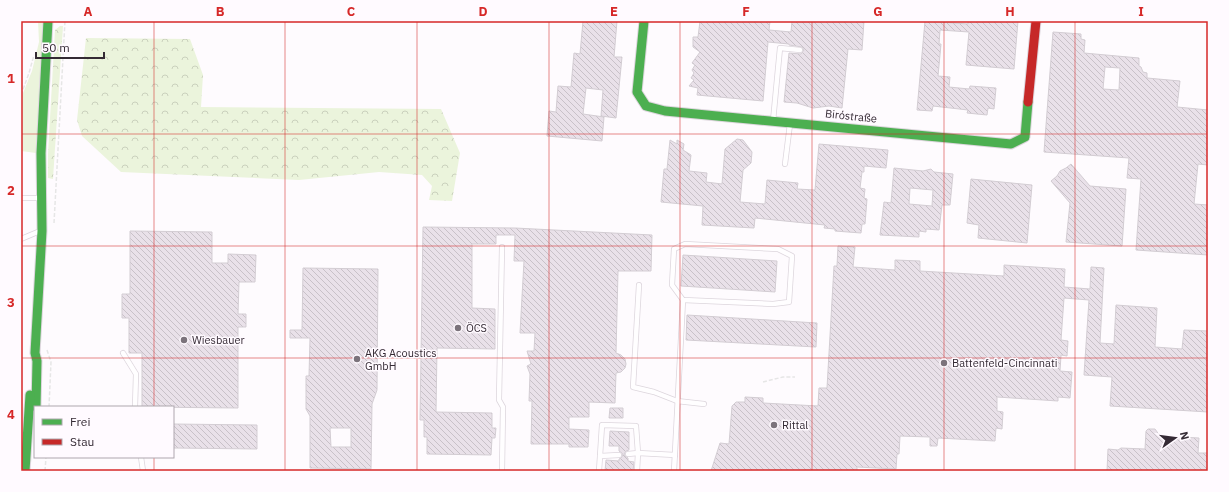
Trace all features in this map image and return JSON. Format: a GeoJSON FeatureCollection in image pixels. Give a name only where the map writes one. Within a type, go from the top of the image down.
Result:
{"type":"FeatureCollection","features":[{"type":"Feature","properties":{"kind":"street"},"geometry":{"type":"LineString","coordinates":[[36,406],[36,353],[42,230],[41,153],[48,21]]}},
{"type":"Feature","properties":{"kind":"street","name":"Biróstraße"},"geometry":{"type":"LineString","coordinates":[[644,21],[637,92],[646,106],[665,111],[1011,144],[1025,137],[1036,21]]}},
{"type":"Feature","properties":{"kind":"street"},"geometry":{"type":"LineString","coordinates":[[25,471],[25,423],[31,360],[36,353]]}},
{"type":"Feature","properties":{"kind":"lane"},"geometry":{"type":"LineString","coordinates":[[773,121],[780,48],[800,50]]}},
{"type":"Feature","properties":{"kind":"lane"},"geometry":{"type":"LineString","coordinates":[[785,164],[790,122]]}},
{"type":"Feature","properties":{"kind":"lane"},"geometry":{"type":"LineString","coordinates":[[21,198],[41,198]]}},
{"type":"Feature","properties":{"kind":"lane"},"geometry":{"type":"LineString","coordinates":[[21,239],[42,230]]}},
{"type":"Feature","properties":{"kind":"lane"},"geometry":{"type":"LineString","coordinates":[[674,471],[683,300],[672,284],[674,250],[684,244],[778,249],[792,256],[789,302],[773,304],[683,300]]}},
{"type":"Feature","properties":{"kind":"lane"},"geometry":{"type":"LineString","coordinates":[[502,247],[500,400],[503,407],[502,471]]}},
{"type":"Feature","properties":{"kind":"lane"},"geometry":{"type":"LineString","coordinates":[[639,285],[633,387],[654,392],[677,401],[704,404]]}},
{"type":"Feature","properties":{"kind":"lane"},"geometry":{"type":"LineString","coordinates":[[123,353],[136,374],[135,406]]}},
{"type":"Feature","properties":{"kind":"lane"},"geometry":{"type":"LineString","coordinates":[[599,471],[602,425],[636,426],[638,453],[637,471]]}},
{"type":"Feature","properties":{"kind":"lane"},"geometry":{"type":"LineString","coordinates":[[628,454],[638,453],[675,455]]}},
{"type":"Feature","properties":{"kind":"lane"},"geometry":{"type":"LineString","coordinates":[[600,456],[619,455]]}},
{"type":"Feature","properties":{"kind":"lane"},"geometry":{"type":"LineString","coordinates":[[141,458],[143,471]]}},
{"type":"Feature","properties":{"kind":"path"},"geometry":{"type":"LineString","coordinates":[[54,226],[65,21]]}},
{"type":"Feature","properties":{"kind":"path"},"geometry":{"type":"LineString","coordinates":[[21,95],[36,49]]}},
{"type":"Feature","properties":{"kind":"path"},"geometry":{"type":"LineString","coordinates":[[47,343],[47,350],[51,362],[49,406]]}},
{"type":"Feature","properties":{"kind":"path"},"geometry":{"type":"LineString","coordinates":[[763,382],[783,377],[795,377]]}},
{"type":"Feature","properties":{"kind":"path"},"geometry":{"type":"LineString","coordinates":[[45,471],[46,458]]}},
{"type":"Feature","properties":{"kind":"green space"},"geometry":{"type":"Polygon","coordinates":[[[38,21],[43,21],[36,153],[21,151],[21,98],[32,71],[39,42],[38,21]]]}},
{"type":"Feature","properties":{"kind":"green space"},"geometry":{"type":"Polygon","coordinates":[[[60,26],[63,26],[53,179],[48,178],[48,154],[55,30],[60,26]]]}},
{"type":"Feature","properties":{"kind":"green space"},"geometry":{"type":"Polygon","coordinates":[[[86,38],[190,39],[203,75],[201,107],[441,109],[460,153],[452,201],[429,200],[432,186],[422,175],[379,172],[299,180],[121,172],[82,136],[77,120],[86,38]]]}},
{"type":"Feature","properties":{"kind":"building"},"geometry":{"type":"Polygon","coordinates":[[[583,21],[617,21],[614,57],[622,57],[616,118],[601,116],[603,90],[586,88],[583,114],[604,117],[602,141],[547,136],[549,111],[556,112],[558,86],[571,87],[574,53],[580,54],[583,21]]]}},
{"type":"Feature","properties":{"kind":"building"},"geometry":{"type":"Polygon","coordinates":[[[700,21],[770,21],[769,30],[791,32],[792,21],[864,21],[862,50],[848,49],[842,108],[829,106],[813,108],[797,103],[784,102],[789,53],[801,54],[804,50],[802,47],[789,44],[768,42],[763,101],[697,95],[698,88],[689,86],[694,80],[691,78],[694,73],[692,70],[695,65],[692,63],[700,52],[693,47],[693,37],[698,37],[700,21]]]}},
{"type":"Feature","properties":{"kind":"building"},"geometry":{"type":"Polygon","coordinates":[[[925,21],[968,24],[968,21],[1018,21],[1014,69],[966,65],[969,32],[940,30],[939,44],[941,44],[938,76],[950,77],[949,87],[969,89],[970,86],[996,88],[994,109],[988,108],[987,115],[967,113],[968,110],[933,106],[932,111],[917,110],[925,21]]]}},
{"type":"Feature","properties":{"kind":"building"},"geometry":{"type":"Polygon","coordinates":[[[1053,32],[1081,34],[1081,39],[1085,40],[1084,53],[1139,58],[1139,66],[1143,72],[1147,73],[1147,78],[1180,81],[1177,107],[1208,110],[1208,165],[1198,164],[1194,204],[1208,205],[1208,255],[1136,250],[1141,179],[1127,178],[1129,158],[1044,152],[1053,32]],[[1105,67],[1103,89],[1119,90],[1120,68],[1105,67]]]}},
{"type":"Feature","properties":{"kind":"building"},"geometry":{"type":"Polygon","coordinates":[[[737,139],[743,140],[752,152],[751,163],[743,170],[740,202],[765,204],[767,180],[798,183],[797,189],[815,190],[819,144],[888,150],[886,168],[864,166],[864,172],[862,172],[860,188],[865,189],[864,198],[867,199],[865,224],[862,224],[861,233],[835,231],[835,229],[824,228],[825,225],[755,218],[754,228],[702,225],[703,206],[661,202],[664,169],[667,169],[670,140],[677,144],[677,140],[684,144],[683,150],[691,155],[689,171],[707,173],[706,182],[722,184],[725,149],[737,139]]]}},
{"type":"Feature","properties":{"kind":"building"},"geometry":{"type":"Polygon","coordinates":[[[1071,164],[1090,186],[1126,189],[1122,246],[1066,242],[1070,203],[1051,181],[1060,171],[1071,164]]]}},
{"type":"Feature","properties":{"kind":"building"},"geometry":{"type":"Polygon","coordinates":[[[894,168],[923,171],[931,169],[934,172],[953,174],[950,205],[942,205],[939,230],[926,229],[926,232],[919,231],[919,237],[880,235],[884,202],[891,203],[894,168]],[[910,188],[909,204],[932,206],[933,190],[910,188]]]}},
{"type":"Feature","properties":{"kind":"building"},"geometry":{"type":"Polygon","coordinates":[[[971,179],[1032,185],[1027,243],[978,238],[979,225],[967,223],[971,179]]]}},
{"type":"Feature","properties":{"kind":"building"},"geometry":{"type":"Polygon","coordinates":[[[423,227],[515,228],[652,235],[651,271],[618,271],[616,353],[625,359],[626,364],[625,368],[621,372],[616,373],[615,403],[589,402],[589,417],[569,417],[569,429],[589,430],[588,447],[569,447],[569,444],[531,444],[532,401],[529,401],[530,374],[527,366],[531,364],[527,351],[534,351],[535,333],[520,333],[524,261],[514,261],[515,235],[496,235],[496,244],[472,244],[472,308],[495,309],[495,349],[437,348],[436,412],[492,413],[492,428],[496,428],[495,438],[492,438],[491,455],[427,454],[427,437],[424,437],[424,420],[420,420],[423,227]]]}},
{"type":"Feature","properties":{"kind":"building","name":"Wiesbauer"},"geometry":{"type":"Polygon","coordinates":[[[130,231],[212,232],[212,263],[228,263],[228,254],[256,255],[255,282],[239,282],[238,314],[246,314],[246,327],[238,327],[238,408],[142,406],[142,353],[129,353],[129,318],[122,318],[122,294],[130,294],[130,231]]]}},
{"type":"Feature","properties":{"kind":"building","name":"Battenfeld-Cincinnati"},"geometry":{"type":"Polygon","coordinates":[[[838,246],[855,247],[853,267],[895,270],[895,260],[920,261],[920,271],[1004,276],[1004,265],[1065,269],[1064,287],[1090,289],[1091,267],[1104,268],[1100,343],[1114,344],[1116,305],[1157,308],[1155,347],[1182,349],[1184,330],[1208,331],[1208,412],[1110,406],[1112,377],[1084,375],[1089,300],[1064,298],[1061,340],[1068,341],[1067,356],[1061,355],[1060,371],[1072,372],[1070,398],[1058,397],[1058,401],[997,397],[997,411],[1003,412],[1002,429],[996,428],[995,441],[938,438],[937,446],[930,446],[930,437],[900,436],[896,469],[857,467],[857,471],[711,471],[720,443],[729,444],[732,406],[736,402],[745,402],[745,397],[763,398],[763,403],[818,406],[819,388],[827,388],[834,266],[837,266],[838,246]]]}},
{"type":"Feature","properties":{"kind":"building"},"geometry":{"type":"Polygon","coordinates":[[[683,255],[777,261],[775,292],[681,286],[683,255]]]}},
{"type":"Feature","properties":{"kind":"building","name":"AKG Acoustics GmbH"},"geometry":{"type":"Polygon","coordinates":[[[303,268],[378,269],[377,390],[372,404],[371,469],[310,468],[310,416],[306,409],[306,376],[309,376],[310,338],[290,338],[290,330],[302,330],[303,268]],[[330,428],[331,447],[351,447],[351,428],[330,428]]]}},
{"type":"Feature","properties":{"kind":"building"},"geometry":{"type":"Polygon","coordinates":[[[687,315],[817,323],[816,347],[686,340],[687,315]]]}},
{"type":"Feature","properties":{"kind":"building"},"geometry":{"type":"Polygon","coordinates":[[[610,408],[623,408],[623,418],[609,418],[610,408]]]}},
{"type":"Feature","properties":{"kind":"building"},"geometry":{"type":"Polygon","coordinates":[[[174,424],[257,425],[257,449],[174,448],[174,424]]]}},
{"type":"Feature","properties":{"kind":"building"},"geometry":{"type":"Polygon","coordinates":[[[1148,429],[1155,429],[1160,436],[1199,438],[1198,453],[1208,453],[1208,471],[1107,471],[1108,449],[1145,449],[1146,431],[1148,429]]]}},
{"type":"Feature","properties":{"kind":"building"},"geometry":{"type":"Polygon","coordinates":[[[610,431],[629,432],[629,450],[624,454],[628,458],[628,461],[634,462],[633,471],[605,471],[606,460],[619,461],[623,455],[619,451],[619,446],[609,446],[610,431]]]}},
{"type":"Feature","properties":{"kind":"traffic: fast"},"geometry":{"type":"LineString","coordinates":[[36,406],[37,361],[35,353],[42,231],[41,153],[48,21]]}},
{"type":"Feature","properties":{"kind":"traffic: fast"},"geometry":{"type":"LineString","coordinates":[[644,21],[637,92],[646,106],[665,111],[1011,144],[1025,137],[1028,102]]}},
{"type":"Feature","properties":{"kind":"traffic: fast"},"geometry":{"type":"LineString","coordinates":[[25,471],[30,395]]}},
{"type":"Feature","properties":{"kind":"traffic: jam"},"geometry":{"type":"LineString","coordinates":[[1028,102],[1036,21]]}},
{"type":"Feature","properties":{"kind":"place","name":"ÖCS"},"geometry":{"type":"Point","coordinates":[458,328]}},
{"type":"Feature","properties":{"kind":"place","name":"Wiesbauer"},"geometry":{"type":"Point","coordinates":[184,340]}},
{"type":"Feature","properties":{"kind":"place","name":"AKG Acoustics GmbH"},"geometry":{"type":"Point","coordinates":[357,359]}},
{"type":"Feature","properties":{"kind":"place","name":"Battenfeld-Cincinnati"},"geometry":{"type":"Point","coordinates":[944,363]}},
{"type":"Feature","properties":{"kind":"place","name":"Rittal"},"geometry":{"type":"Point","coordinates":[774,425]}}]}
